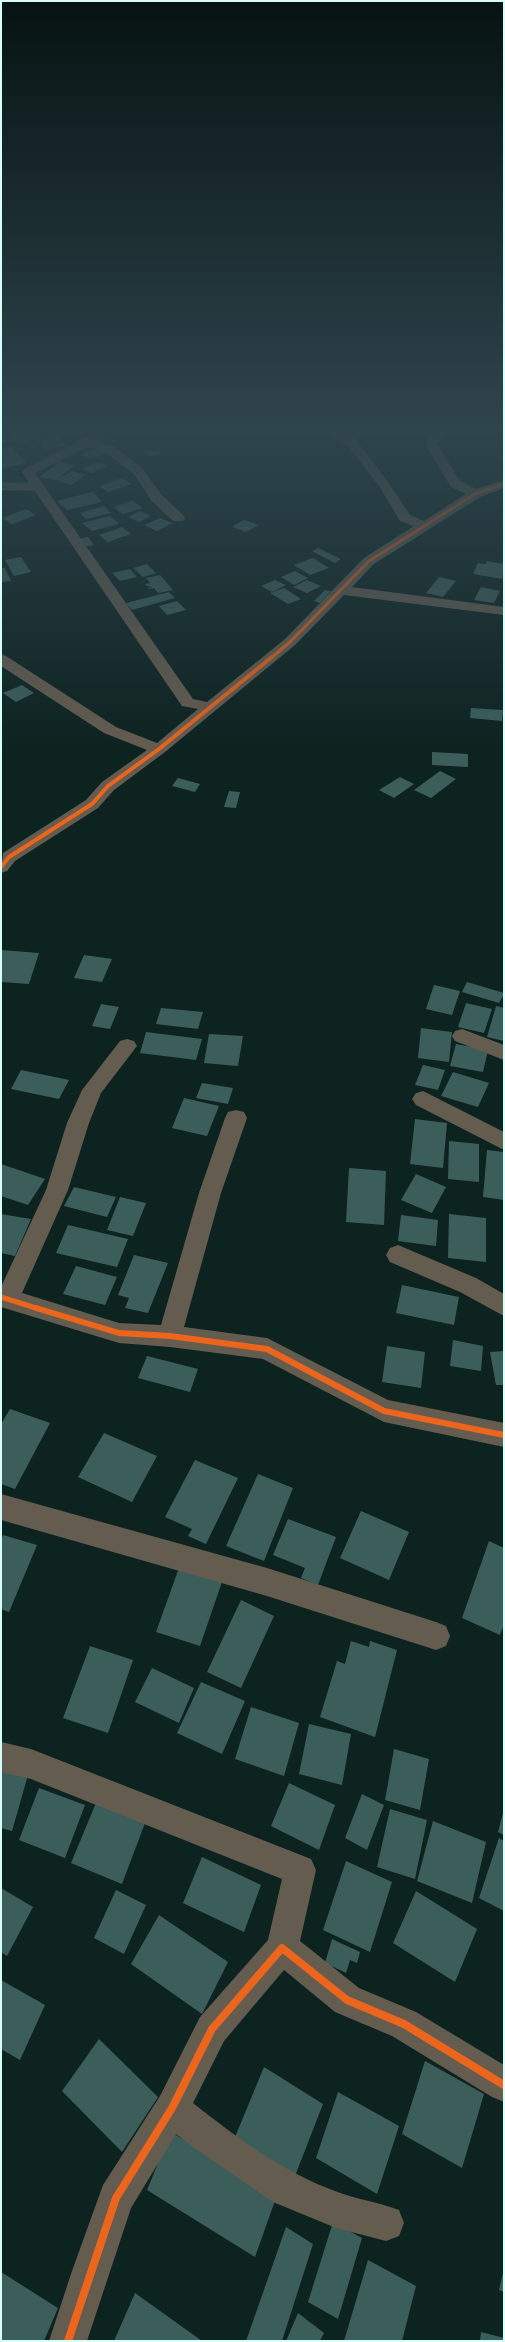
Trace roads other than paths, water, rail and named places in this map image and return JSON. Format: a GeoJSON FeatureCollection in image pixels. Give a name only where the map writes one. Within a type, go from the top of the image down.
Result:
{"type":"FeatureCollection","features":[{"type":"Feature","properties":{"kind":"street"},"geometry":{"type":"LineString","coordinates":[[74,538],[188,703],[210,707]]}},
{"type":"Feature","properties":{"kind":"street"},"geometry":{"type":"LineString","coordinates":[[1,867],[9,857],[92,804],[108,786],[159,749],[290,642],[369,561],[405,538]]}},
{"type":"Feature","properties":{"kind":"street"},"geometry":{"type":"LineString","coordinates":[[342,590],[504,611]]}},
{"type":"Feature","properties":{"kind":"street"},"geometry":{"type":"LineString","coordinates":[[1,659],[110,730],[159,749]]}},
{"type":"Feature","properties":{"kind":"street"},"geometry":{"type":"LineString","coordinates":[[462,1036],[504,1053]]}},
{"type":"Feature","properties":{"kind":"street"},"geometry":{"type":"LineString","coordinates":[[127,1046],[92,1090],[78,1123],[57,1190],[4,1298],[119,1332],[170,1336],[267,1350],[384,1411],[504,1435]]}},
{"type":"Feature","properties":{"kind":"street"},"geometry":{"type":"LineString","coordinates":[[423,1099],[504,1142]]}},
{"type":"Feature","properties":{"kind":"street"},"geometry":{"type":"LineString","coordinates":[[170,1336],[210,1193],[236,1118]]}},
{"type":"Feature","properties":{"kind":"street"},"geometry":{"type":"LineString","coordinates":[[398,1255],[468,1284],[504,1306]]}},
{"type":"Feature","properties":{"kind":"street"},"geometry":{"type":"LineString","coordinates":[[1,1507],[267,1582],[436,1636]]}},
{"type":"Feature","properties":{"kind":"street"},"geometry":{"type":"LineString","coordinates":[[1,1757],[31,1764],[300,1870],[282,1948],[212,2029],[172,2108],[116,2198],[90,2271],[68,2341]]}},
{"type":"Feature","properties":{"kind":"street"},"geometry":{"type":"LineString","coordinates":[[282,1948],[347,2000],[404,2024],[504,2085]]}},
{"type":"Feature","properties":{"kind":"street"},"geometry":{"type":"LineString","coordinates":[[172,2108],[205,2135],[286,2189],[336,2210],[386,2223]]}}]}
